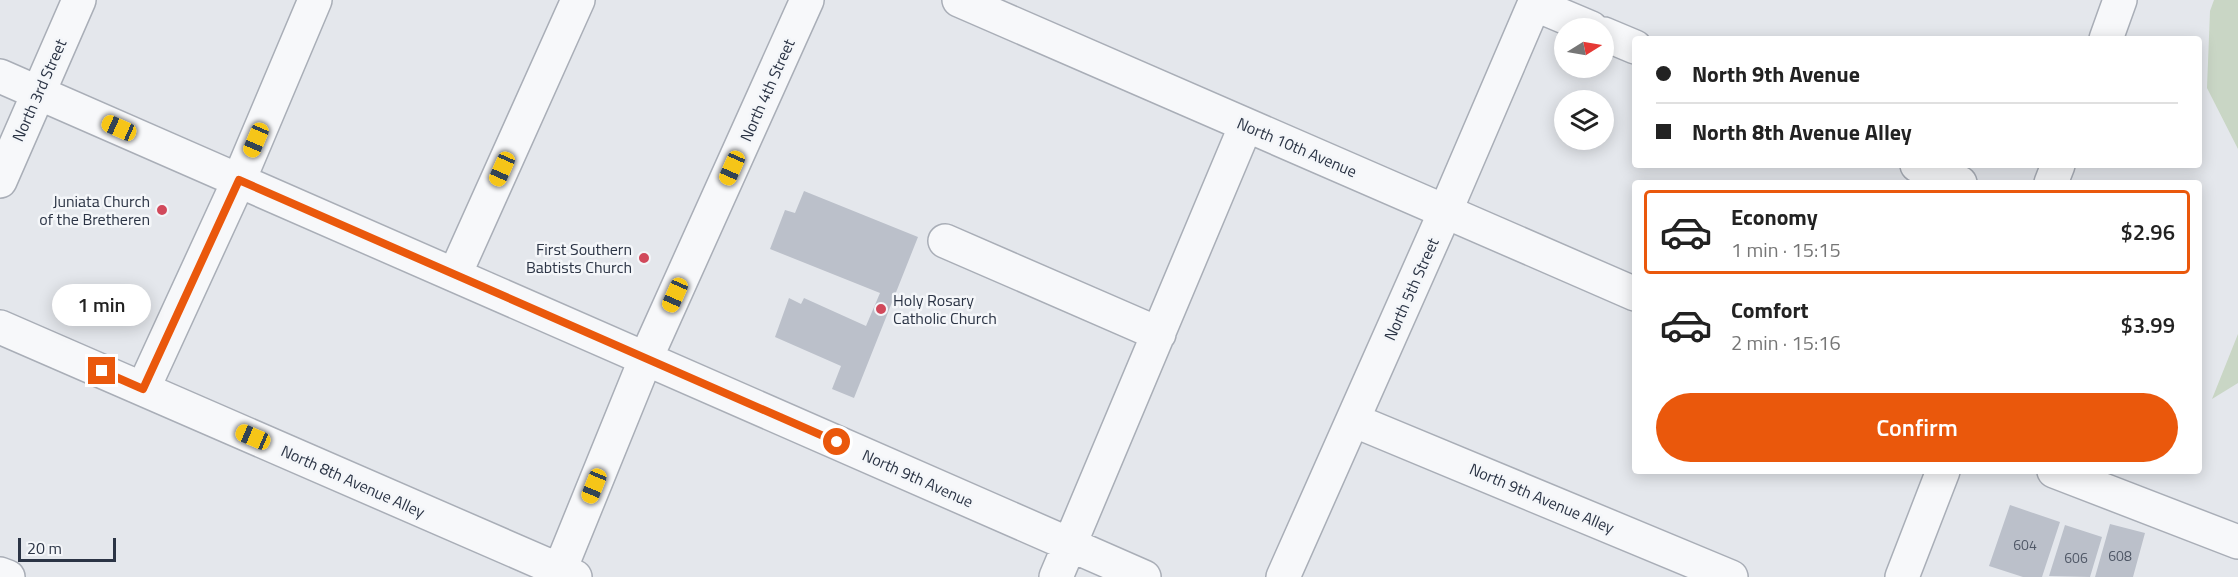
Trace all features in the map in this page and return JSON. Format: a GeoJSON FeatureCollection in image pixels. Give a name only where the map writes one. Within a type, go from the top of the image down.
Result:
{"type":"FeatureCollection","features":[{"type":"Feature","properties":{"kind":"street","name":"North 3rd Street"},"geometry":{"type":"LineString","coordinates":[[0,181],[79,0]]}},
{"type":"Feature","properties":{"kind":"street"},"geometry":{"type":"LineString","coordinates":[[143,389],[239,180],[315,0]]}},
{"type":"Feature","properties":{"kind":"street"},"geometry":{"type":"LineString","coordinates":[[455,274],[578,0]]}},
{"type":"Feature","properties":{"kind":"street","name":"North 4th Street"},"geometry":{"type":"LineString","coordinates":[[564,575],[646,358],[807,0]]}},
{"type":"Feature","properties":{"kind":"street","name":"North 10th Avenue"},"geometry":{"type":"LineString","coordinates":[[959,0],[1632,293]]}},
{"type":"Feature","properties":{"kind":"street"},"geometry":{"type":"LineString","coordinates":[[1535,2],[1569,18]]}},
{"type":"Feature","properties":{"kind":"street","name":"North 5th Street"},"geometry":{"type":"LineString","coordinates":[[1283,577],[1445,212],[1535,2]]}},
{"type":"Feature","properties":{"kind":"street"},"geometry":{"type":"LineString","coordinates":[[1614,38],[1632,46]]}},
{"type":"Feature","properties":{"kind":"street","name":"North 9th Avenue"},"geometry":{"type":"LineString","coordinates":[[0,76],[1144,577]]}},
{"type":"Feature","properties":{"kind":"street"},"geometry":{"type":"LineString","coordinates":[[1056,577],[1246,125]]}},
{"type":"Feature","properties":{"kind":"street"},"geometry":{"type":"LineString","coordinates":[[1924,168],[1953,180]]}},
{"type":"Feature","properties":{"kind":"street"},"geometry":{"type":"LineString","coordinates":[[945,241],[1159,334]]}},
{"type":"Feature","properties":{"kind":"street","name":"North 8th Avenue Alley"},"geometry":{"type":"LineString","coordinates":[[0,327],[564,575]]}},
{"type":"Feature","properties":{"kind":"street","name":"North 9th Avenue Alley"},"geometry":{"type":"LineString","coordinates":[[1353,420],[1731,577]]}},
{"type":"Feature","properties":{"kind":"street"},"geometry":{"type":"LineString","coordinates":[[1902,577],[1941,474]]}},
{"type":"Feature","properties":{"kind":"street"},"geometry":{"type":"LineString","coordinates":[[2062,474],[2238,542]]}},
{"type":"Feature","properties":{"kind":"street"},"geometry":{"type":"LineString","coordinates":[[0,574],[8,577]]}},
{"type":"Feature","properties":{"kind":"green space"},"geometry":{"type":"Polygon","coordinates":[[[2214,0],[2238,0],[2238,149],[2207,88],[2210,11],[2214,0]]]}},
{"type":"Feature","properties":{"kind":"green space"},"geometry":{"type":"Polygon","coordinates":[[[2238,334],[2238,383],[2212,399],[2238,334]]]}},
{"type":"Feature","properties":{"kind":"building","name":"Holy Rosary Catholic Church"},"geometry":{"type":"Polygon","coordinates":[[[804,191],[918,237],[854,398],[832,389],[841,366],[775,337],[789,298],[801,304],[804,298],[866,326],[880,293],[770,249],[785,210],[795,213],[804,191]]]}},
{"type":"Feature","properties":{"kind":"building"},"geometry":{"type":"Polygon","coordinates":[[[2010,505],[2060,522],[2042,577],[2023,577],[1989,566],[2010,505]]]}},
{"type":"Feature","properties":{"kind":"building"},"geometry":{"type":"Polygon","coordinates":[[[2110,524],[2145,533],[2133,577],[2095,577],[2110,524]]]}},
{"type":"Feature","properties":{"kind":"building"},"geometry":{"type":"Polygon","coordinates":[[[2065,525],[2102,537],[2090,577],[2049,576],[2065,525]]]}},
{"type":"Feature","properties":{"kind":"place","name":"Juniata Church of the Bretheren"},"geometry":{"type":"Point","coordinates":[162,210]}},
{"type":"Feature","properties":{"kind":"place","name":"First Southern Babtists Church"},"geometry":{"type":"Point","coordinates":[644,258]}},
{"type":"Feature","properties":{"kind":"place","name":"Holy Rosary Catholic Church"},"geometry":{"type":"Point","coordinates":[881,309]}},
{"type":"Feature","properties":{"kind":"route"},"geometry":{"type":"LineString","coordinates":[[102,371],[143,389],[239,180],[837,442]]}}]}
